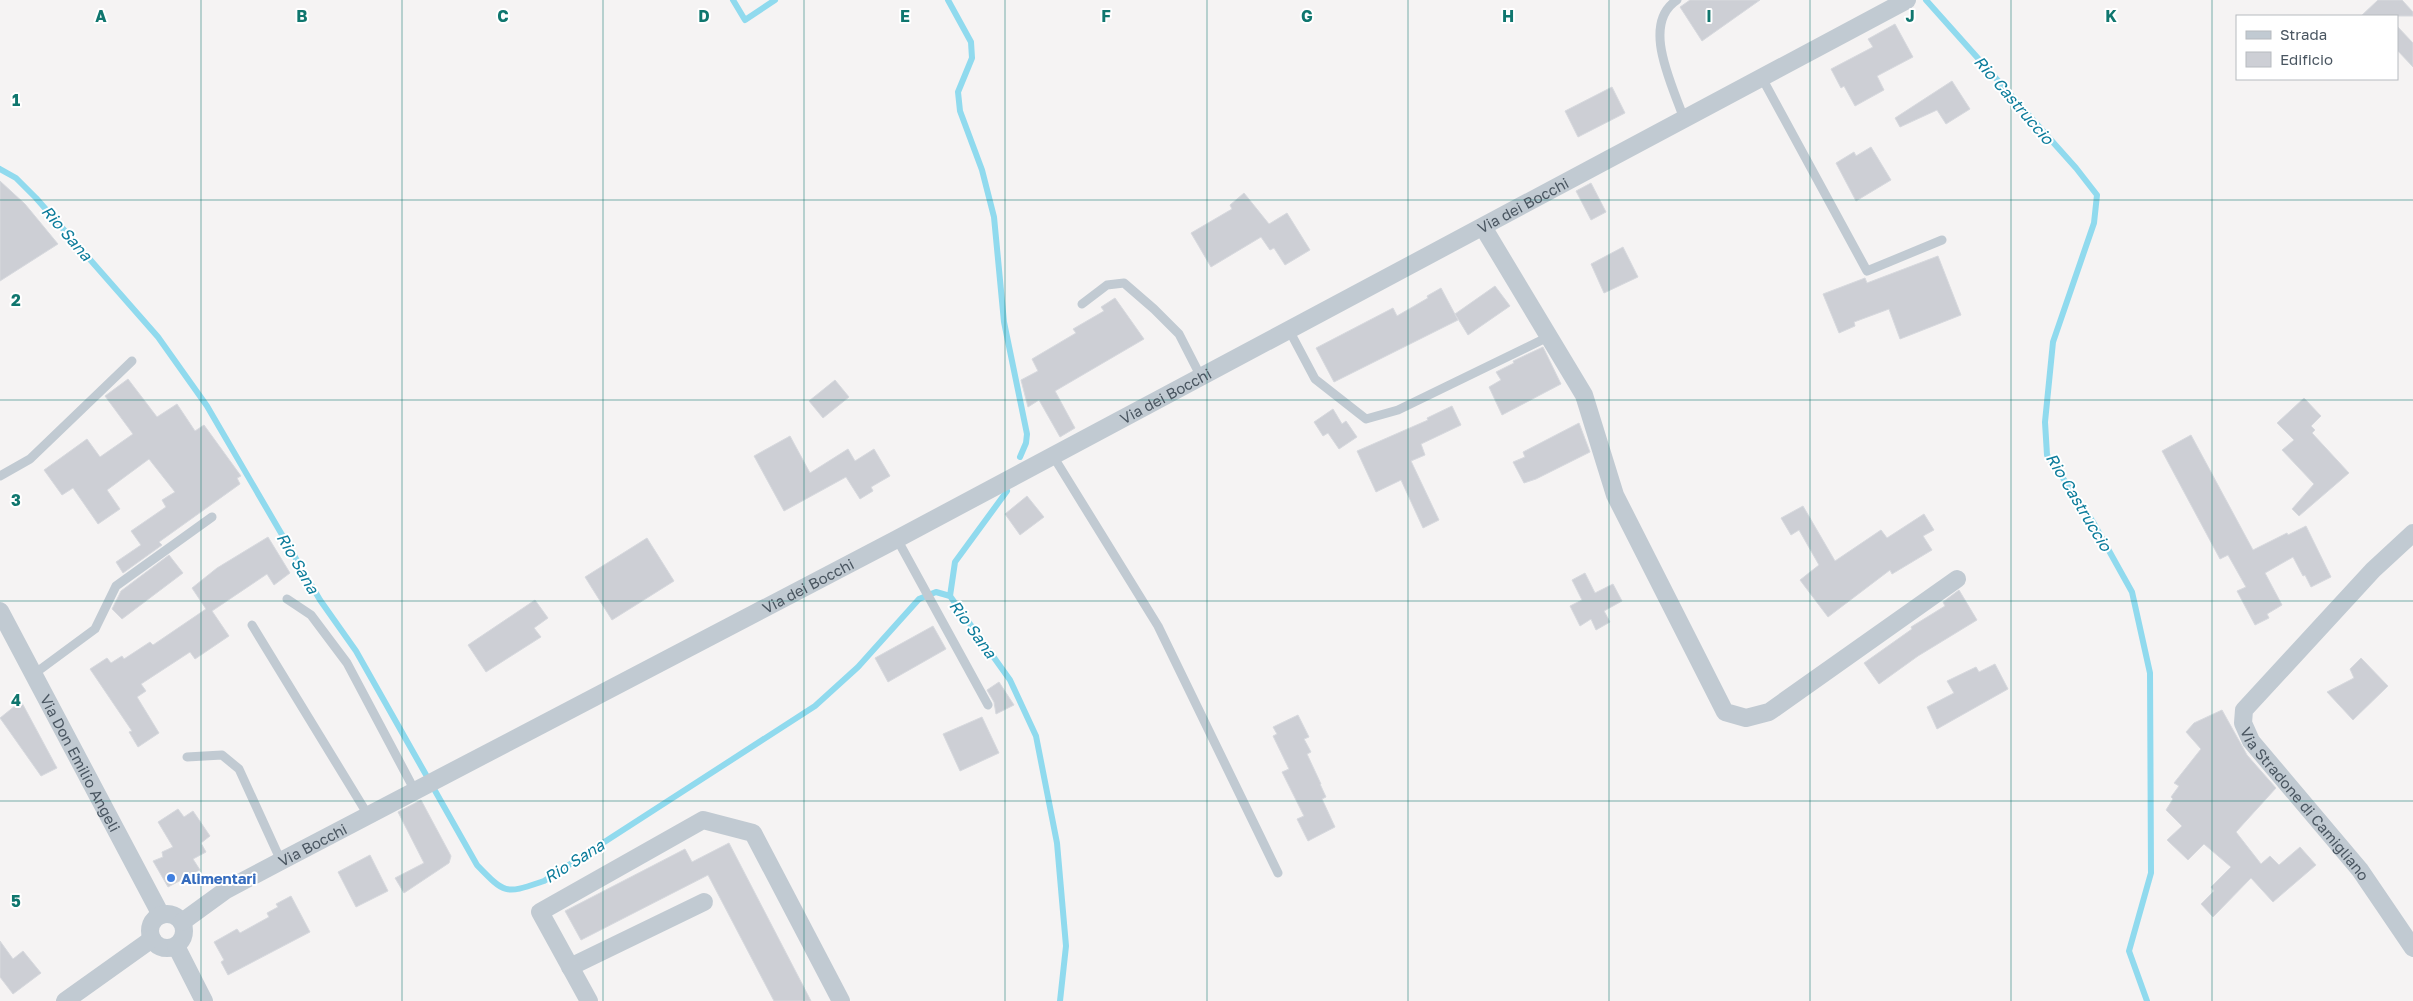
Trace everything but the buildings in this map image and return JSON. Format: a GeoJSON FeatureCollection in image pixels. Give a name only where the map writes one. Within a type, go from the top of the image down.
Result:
{"type":"FeatureCollection","features":[{"type":"Feature","properties":{"kind":"street","name":"Via dei Bocchi"},"geometry":{"type":"LineString","coordinates":[[419,790],[897,539],[1907,0]]}},
{"type":"Feature","properties":{"kind":"street"},"geometry":{"type":"LineString","coordinates":[[1483,227],[1584,396],[1615,495],[1726,712],[1746,718],[1769,712],[1957,580]]}},
{"type":"Feature","properties":{"kind":"street","name":"Via Stradone di Camigliano"},"geometry":{"type":"LineString","coordinates":[[2413,533],[2373,570],[2279,670],[2244,710],[2243,723],[2251,741],[2360,870],[2413,948]]}},
{"type":"Feature","properties":{"kind":"street","name":"Via Don Emilio Angeli"},"geometry":{"type":"LineString","coordinates":[[0,612],[161,915]]}},
{"type":"Feature","properties":{"kind":"street","name":"Via Bocchi"},"geometry":{"type":"LineString","coordinates":[[182,922],[226,890],[419,790]]}},
{"type":"Feature","properties":{"kind":"street"},"geometry":{"type":"LineString","coordinates":[[589,1001],[540,912],[703,820],[754,833],[841,1001]]}},
{"type":"Feature","properties":{"kind":"street"},"geometry":{"type":"LineString","coordinates":[[570,967],[704,902]]}},
{"type":"Feature","properties":{"kind":"street"},"geometry":{"type":"LineString","coordinates":[[161,915],[173,915],[182,922],[184,933],[180,943],[176,946],[165,948],[155,944],[150,934],[152,922],[161,915]]}},
{"type":"Feature","properties":{"kind":"street"},"geometry":{"type":"LineString","coordinates":[[65,1001],[152,939]]}},
{"type":"Feature","properties":{"kind":"street"},"geometry":{"type":"LineString","coordinates":[[176,946],[204,1001]]}},
{"type":"Feature","properties":{"kind":"lane"},"geometry":{"type":"LineString","coordinates":[[1677,0],[1669,6],[1660,19],[1659,43],[1684,119]]}},
{"type":"Feature","properties":{"kind":"lane"},"geometry":{"type":"LineString","coordinates":[[1762,78],[1867,271],[1942,240]]}},
{"type":"Feature","properties":{"kind":"lane"},"geometry":{"type":"LineString","coordinates":[[1082,304],[1107,285],[1124,284],[1154,309],[1179,334],[1201,377]]}},
{"type":"Feature","properties":{"kind":"lane"},"geometry":{"type":"LineString","coordinates":[[1289,330],[1315,378],[1366,419],[1398,410],[1548,336]]}},
{"type":"Feature","properties":{"kind":"lane"},"geometry":{"type":"LineString","coordinates":[[0,476],[30,459],[132,360]]}},
{"type":"Feature","properties":{"kind":"lane"},"geometry":{"type":"LineString","coordinates":[[1053,456],[1158,626],[1278,872]]}},
{"type":"Feature","properties":{"kind":"lane"},"geometry":{"type":"LineString","coordinates":[[34,674],[95,629],[116,586],[212,517]]}},
{"type":"Feature","properties":{"kind":"lane"},"geometry":{"type":"LineString","coordinates":[[897,539],[988,705]]}},
{"type":"Feature","properties":{"kind":"lane"},"geometry":{"type":"LineString","coordinates":[[287,599],[311,615],[347,663],[419,790]]}},
{"type":"Feature","properties":{"kind":"lane"},"geometry":{"type":"LineString","coordinates":[[252,625],[368,815]]}},
{"type":"Feature","properties":{"kind":"lane"},"geometry":{"type":"LineString","coordinates":[[187,757],[222,755],[239,769],[281,861]]}},
{"type":"Feature","properties":{"kind":"waterway"},"geometry":{"type":"LineString","coordinates":[[733,0],[745,20],[775,0]]}},
{"type":"Feature","properties":{"kind":"waterway"},"geometry":{"type":"LineString","coordinates":[[948,0],[971,42],[972,58],[958,92],[960,111],[982,170],[994,217],[1004,322],[1027,434],[1026,443],[1020,457]]}},
{"type":"Feature","properties":{"kind":"waterway","name":"Rio Castruccio"},"geometry":{"type":"LineString","coordinates":[[1926,0],[2076,168],[2097,195],[2094,223],[2053,342],[2045,422],[2047,455],[2093,522],[2132,592],[2150,673],[2151,873],[2129,951],[2147,1001]]}},
{"type":"Feature","properties":{"kind":"waterway","name":"Rio Sana"},"geometry":{"type":"LineString","coordinates":[[0,169],[16,178],[36,198],[158,337],[207,406],[320,600],[356,651],[477,865],[494,882],[501,887],[513,890],[544,881],[815,706],[858,667],[919,599],[936,592],[950,596],[1010,680],[1036,736],[1057,843],[1066,946],[1060,1001]]}},
{"type":"Feature","properties":{"kind":"waterway"},"geometry":{"type":"LineString","coordinates":[[950,596],[955,562],[1007,491]]}},
{"type":"Feature","properties":{"kind":"place","name":"Alimentari"},"geometry":{"type":"Point","coordinates":[171,878]}}]}
